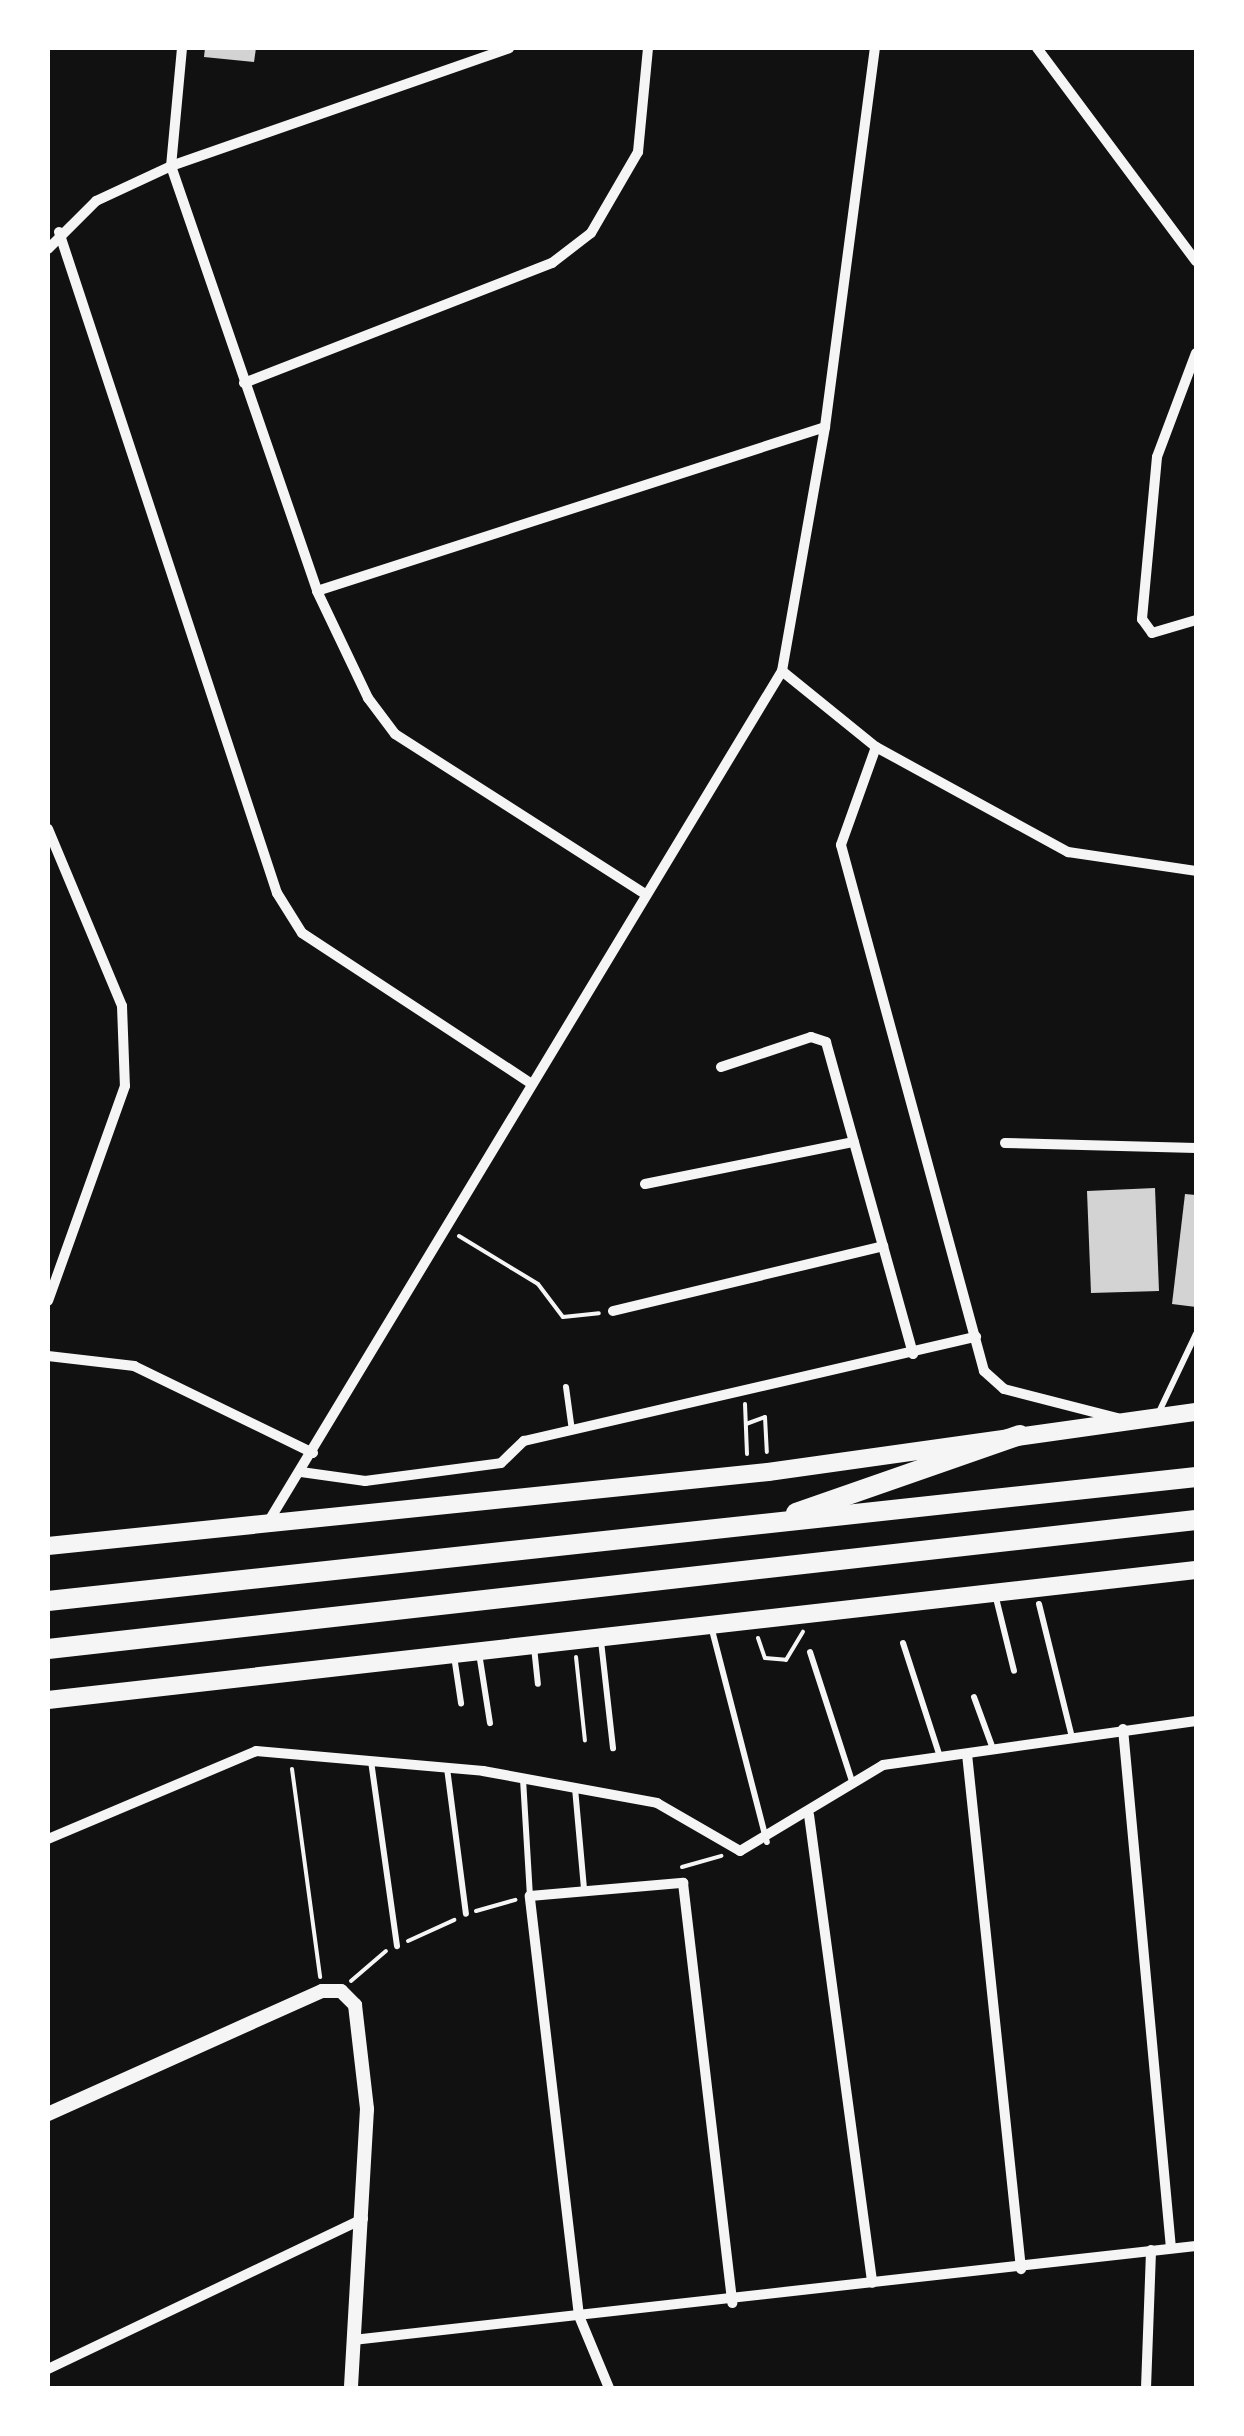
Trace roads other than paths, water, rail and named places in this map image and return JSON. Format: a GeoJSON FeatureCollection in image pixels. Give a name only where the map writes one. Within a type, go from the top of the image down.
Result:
{"type":"FeatureCollection","features":[{"type":"Feature","properties":{"kind":"highway"},"geometry":{"type":"LineString","coordinates":[[760,1526],[1020,1435]]}},
{"type":"Feature","properties":{"kind":"highway"},"geometry":{"type":"LineString","coordinates":[[48,1600],[1196,1476]]}},
{"type":"Feature","properties":{"kind":"highway"},"geometry":{"type":"LineString","coordinates":[[48,1649],[1196,1520]]}},
{"type":"Feature","properties":{"kind":"highway"},"geometry":{"type":"LineString","coordinates":[[1111,1530],[1196,1532]]}},
{"type":"Feature","properties":{"kind":"main road"},"geometry":{"type":"LineString","coordinates":[[48,1546],[768,1472],[1196,1412]]}},
{"type":"Feature","properties":{"kind":"main road"},"geometry":{"type":"LineString","coordinates":[[48,1700],[478,1647],[1196,1570]]}},
{"type":"Feature","properties":{"kind":"street"},"geometry":{"type":"LineString","coordinates":[[182,48],[171,166],[318,591],[395,734],[644,893]]}},
{"type":"Feature","properties":{"kind":"street"},"geometry":{"type":"LineString","coordinates":[[48,249],[59,232],[96,201],[171,166],[509,48]]}},
{"type":"Feature","properties":{"kind":"street"},"geometry":{"type":"LineString","coordinates":[[244,382],[552,264],[591,234],[638,152],[648,48]]}},
{"type":"Feature","properties":{"kind":"street"},"geometry":{"type":"LineString","coordinates":[[266,1525],[313,1453],[529,1082],[782,671],[826,427],[874,48]]}},
{"type":"Feature","properties":{"kind":"street"},"geometry":{"type":"LineString","coordinates":[[1036,48],[1196,260]]}},
{"type":"Feature","properties":{"kind":"street"},"geometry":{"type":"LineString","coordinates":[[59,232],[276,894],[316,943],[529,1082]]}},
{"type":"Feature","properties":{"kind":"street"},"geometry":{"type":"LineString","coordinates":[[1196,353],[1157,458],[1142,620],[1163,633],[1196,620]]}},
{"type":"Feature","properties":{"kind":"street"},"geometry":{"type":"LineString","coordinates":[[318,591],[826,427]]}},
{"type":"Feature","properties":{"kind":"street"},"geometry":{"type":"LineString","coordinates":[[782,671],[876,747],[1068,852],[1196,871]]}},
{"type":"Feature","properties":{"kind":"street"},"geometry":{"type":"LineString","coordinates":[[876,747],[841,845],[976,1337],[994,1384],[1129,1421]]}},
{"type":"Feature","properties":{"kind":"street"},"geometry":{"type":"LineString","coordinates":[[48,829],[122,1006],[125,1086],[48,1302]]}},
{"type":"Feature","properties":{"kind":"street"},"geometry":{"type":"LineString","coordinates":[[721,1067],[811,1036],[826,1042],[913,1354]]}},
{"type":"Feature","properties":{"kind":"street"},"geometry":{"type":"LineString","coordinates":[[645,1184],[854,1142]]}},
{"type":"Feature","properties":{"kind":"street"},"geometry":{"type":"LineString","coordinates":[[1005,1142],[1196,1148]]}},
{"type":"Feature","properties":{"kind":"street"},"geometry":{"type":"LineString","coordinates":[[613,1312],[884,1246]]}},
{"type":"Feature","properties":{"kind":"street"},"geometry":{"type":"LineString","coordinates":[[301,1472],[364,1481],[501,1463],[524,1441],[976,1337]]}},
{"type":"Feature","properties":{"kind":"street"},"geometry":{"type":"LineString","coordinates":[[48,1356],[134,1366],[313,1453]]}},
{"type":"Feature","properties":{"kind":"street"},"geometry":{"type":"LineString","coordinates":[[48,1839],[256,1751],[447,1768],[657,1803],[740,1851],[766,1842],[883,1765],[993,1750],[1071,1733],[1196,1722]]}},
{"type":"Feature","properties":{"kind":"street"},"geometry":{"type":"LineString","coordinates":[[1123,1729],[1171,2248]]}},
{"type":"Feature","properties":{"kind":"street"},"geometry":{"type":"LineString","coordinates":[[967,1754],[1021,2269]]}},
{"type":"Feature","properties":{"kind":"street"},"geometry":{"type":"LineString","coordinates":[[809,1815],[872,2284]]}},
{"type":"Feature","properties":{"kind":"street"},"geometry":{"type":"LineString","coordinates":[[609,2388],[578,2316],[530,1896],[682,1883],[732,2303]]}},
{"type":"Feature","properties":{"kind":"street"},"geometry":{"type":"LineString","coordinates":[[48,2114],[322,1991],[341,1991],[356,2005],[367,2109],[351,2388]]}},
{"type":"Feature","properties":{"kind":"street"},"geometry":{"type":"LineString","coordinates":[[48,2370],[362,2219]]}},
{"type":"Feature","properties":{"kind":"street"},"geometry":{"type":"LineString","coordinates":[[352,2340],[732,2303],[1196,2246]]}},
{"type":"Feature","properties":{"kind":"street"},"geometry":{"type":"LineString","coordinates":[[1146,2388],[1151,2250]]}},
{"type":"Feature","properties":{"kind":"lane"},"geometry":{"type":"LineString","coordinates":[[1157,1417],[1196,1334]]}},
{"type":"Feature","properties":{"kind":"lane"},"geometry":{"type":"LineString","coordinates":[[566,1387],[572,1432]]}},
{"type":"Feature","properties":{"kind":"lane"},"geometry":{"type":"LineString","coordinates":[[995,1593],[1014,1671]]}},
{"type":"Feature","properties":{"kind":"lane"},"geometry":{"type":"LineString","coordinates":[[1039,1604],[1071,1733]]}},
{"type":"Feature","properties":{"kind":"lane"},"geometry":{"type":"LineString","coordinates":[[710,1622],[766,1842]]}},
{"type":"Feature","properties":{"kind":"lane"},"geometry":{"type":"LineString","coordinates":[[600,1634],[613,1748]]}},
{"type":"Feature","properties":{"kind":"lane"},"geometry":{"type":"LineString","coordinates":[[534,1641],[538,1684]]}},
{"type":"Feature","properties":{"kind":"lane"},"geometry":{"type":"LineString","coordinates":[[902,1643],[940,1757]]}},
{"type":"Feature","properties":{"kind":"lane"},"geometry":{"type":"LineString","coordinates":[[478,1647],[490,1724]]}},
{"type":"Feature","properties":{"kind":"lane"},"geometry":{"type":"LineString","coordinates":[[453,1650],[461,1704]]}},
{"type":"Feature","properties":{"kind":"lane"},"geometry":{"type":"LineString","coordinates":[[810,1652],[852,1782]]}},
{"type":"Feature","properties":{"kind":"lane"},"geometry":{"type":"LineString","coordinates":[[974,1697],[993,1750]]}},
{"type":"Feature","properties":{"kind":"lane"},"geometry":{"type":"LineString","coordinates":[[372,1762],[397,1946]]}},
{"type":"Feature","properties":{"kind":"lane"},"geometry":{"type":"LineString","coordinates":[[447,1768],[466,1914]]}},
{"type":"Feature","properties":{"kind":"lane"},"geometry":{"type":"LineString","coordinates":[[523,1779],[530,1896]]}},
{"type":"Feature","properties":{"kind":"lane"},"geometry":{"type":"LineString","coordinates":[[575,1788],[584,1890]]}}]}
